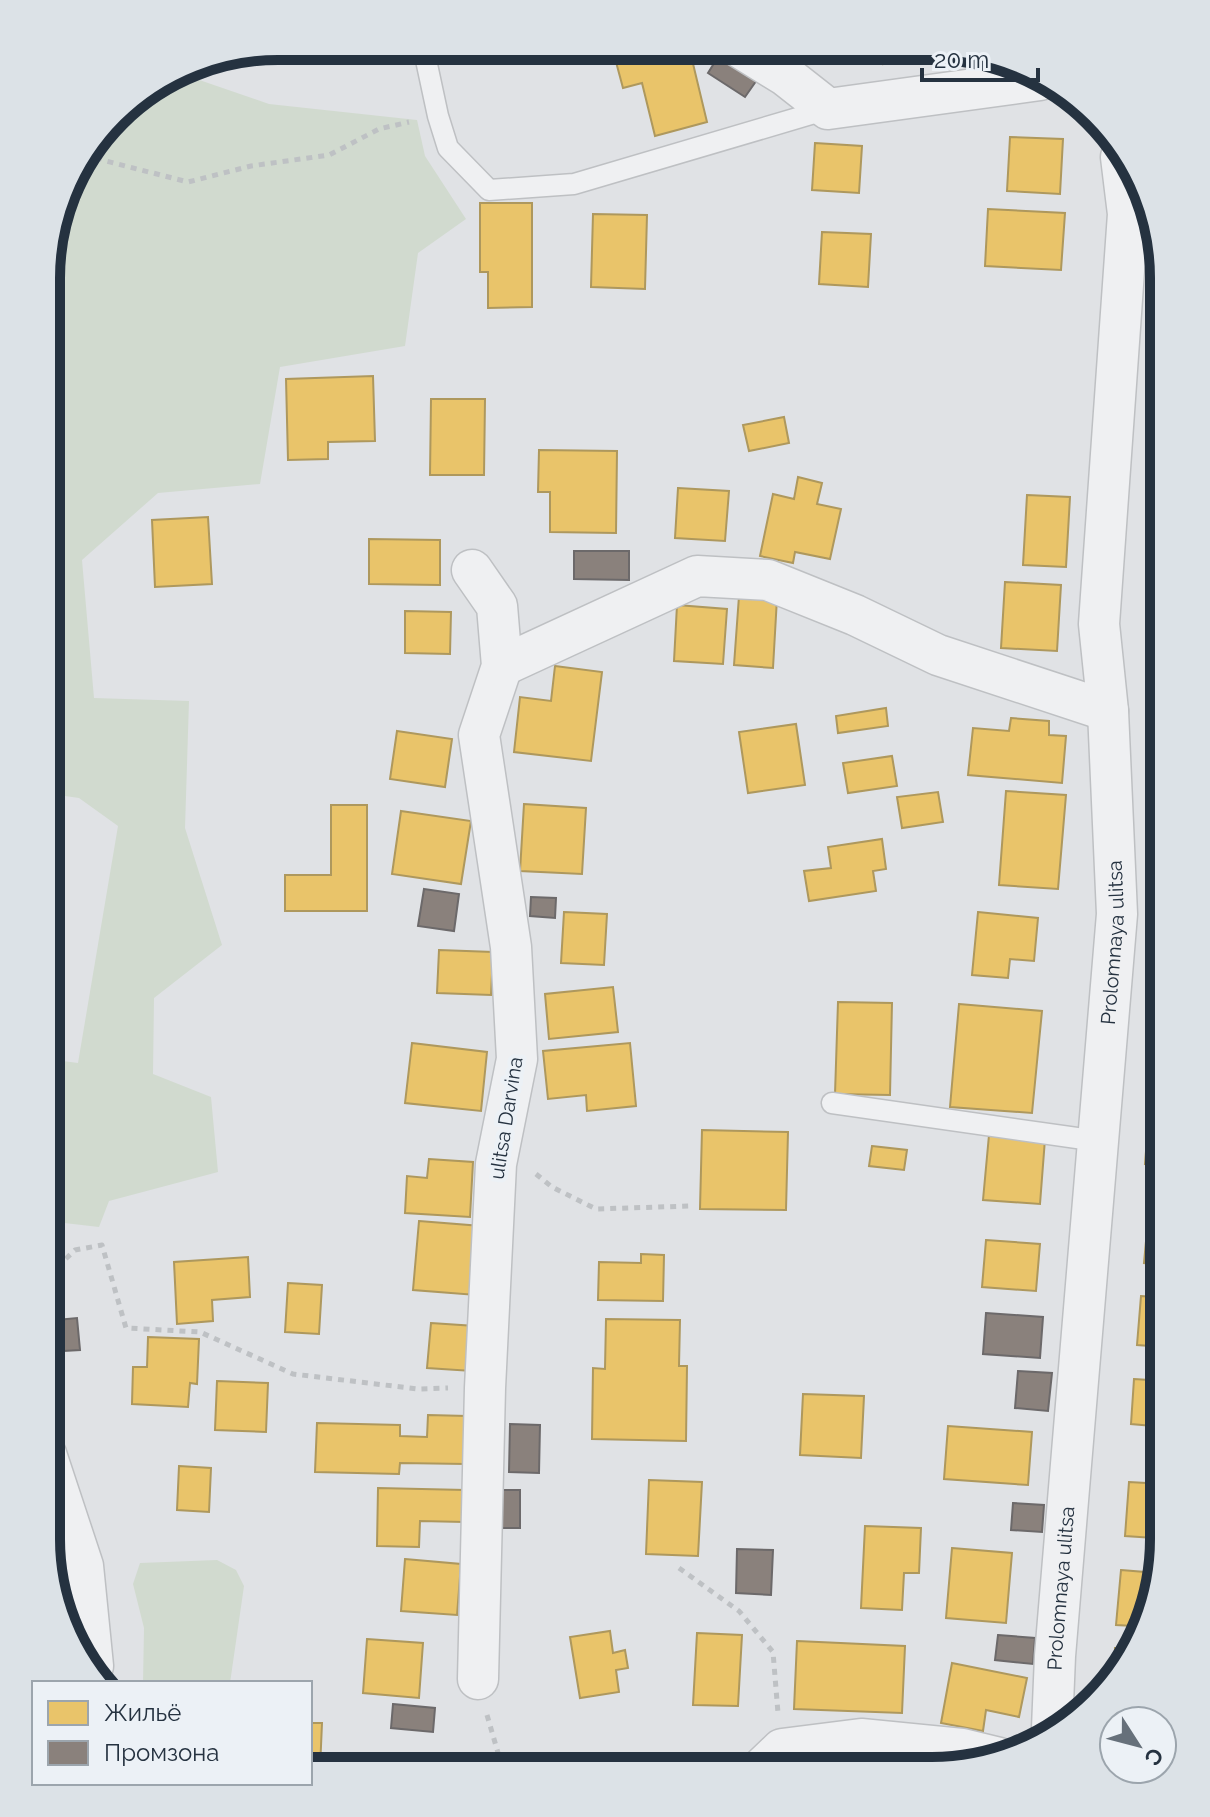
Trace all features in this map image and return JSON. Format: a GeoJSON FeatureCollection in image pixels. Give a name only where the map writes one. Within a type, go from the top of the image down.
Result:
{"type":"FeatureCollection","features":[{"type":"Feature","properties":{"kind":"street"},"geometry":{"type":"LineString","coordinates":[[760,60],[828,109],[1026,82]]}},
{"type":"Feature","properties":{"kind":"street","name":"Prolomnaya ulitsa"},"geometry":{"type":"LineString","coordinates":[[1052,1720],[1056,1641],[1117,914],[1108,711],[1099,624],[1128,214],[1123,173]]}},
{"type":"Feature","properties":{"kind":"street","name":"ulitsa Darvina"},"geometry":{"type":"LineString","coordinates":[[472,570],[497,606],[502,666],[479,735],[511,947],[517,1059],[496,1164],[485,1388],[478,1679]]}},
{"type":"Feature","properties":{"kind":"street"},"geometry":{"type":"LineString","coordinates":[[502,666],[697,576],[768,580],[855,615],[938,655],[1108,711]]}},
{"type":"Feature","properties":{"kind":"street"},"geometry":{"type":"LineString","coordinates":[[60,1496],[83,1566],[92,1652]]}},
{"type":"Feature","properties":{"kind":"street"},"geometry":{"type":"LineString","coordinates":[[783,1757],[861,1739],[958,1755]]}},
{"type":"Feature","properties":{"kind":"lane"},"geometry":{"type":"LineString","coordinates":[[426,60],[448,148],[489,190],[574,184],[828,109]]}},
{"type":"Feature","properties":{"kind":"lane"},"geometry":{"type":"LineString","coordinates":[[832,1103],[1098,1141]]}},
{"type":"Feature","properties":{"kind":"path"},"geometry":{"type":"LineString","coordinates":[[97,157],[188,182],[251,166],[329,155],[379,129],[438,116]]}},
{"type":"Feature","properties":{"kind":"path"},"geometry":{"type":"LineString","coordinates":[[500,1140],[552,1187],[596,1209],[690,1206]]}},
{"type":"Feature","properties":{"kind":"path"},"geometry":{"type":"LineString","coordinates":[[60,1264],[75,1250],[102,1245],[126,1328],[200,1332],[293,1374],[418,1389],[485,1388]]}},
{"type":"Feature","properties":{"kind":"path"},"geometry":{"type":"LineString","coordinates":[[679,1568],[739,1611],[773,1652],[770,1757]]}},
{"type":"Feature","properties":{"kind":"path"},"geometry":{"type":"LineString","coordinates":[[478,1679],[499,1757]]}},
{"type":"Feature","properties":{"kind":"shaded area"},"geometry":{"type":"Polygon","coordinates":[[[193,78],[269,104],[417,120],[425,156],[466,219],[418,253],[405,346],[280,367],[260,484],[158,493],[82,560],[94,698],[189,701],[185,828],[222,945],[154,998],[153,1074],[211,1097],[218,1172],[109,1201],[99,1227],[60,1222],[60,1061],[78,1063],[118,826],[79,798],[60,795],[60,278],[67,222],[82,182],[114,134],[134,114],[169,89],[193,78]]]}},
{"type":"Feature","properties":{"kind":"shaded area"},"geometry":{"type":"Polygon","coordinates":[[[60,1546],[69,1573],[73,1611],[64,1582],[60,1546]]]}},
{"type":"Feature","properties":{"kind":"shaded area"},"geometry":{"type":"Polygon","coordinates":[[[217,1560],[236,1570],[244,1586],[230,1681],[143,1681],[144,1628],[133,1584],[140,1563],[217,1560]]]}},
{"type":"Feature","properties":{"kind":"building: Жильё"},"geometry":{"type":"Polygon","coordinates":[[[615,60],[692,60],[707,122],[655,136],[642,83],[623,88],[615,60]]]}},
{"type":"Feature","properties":{"kind":"building: Жильё"},"geometry":{"type":"Polygon","coordinates":[[[882,60],[911,60],[883,64],[882,60]]]}},
{"type":"Feature","properties":{"kind":"building: Жильё"},"geometry":{"type":"Polygon","coordinates":[[[1010,137],[1063,139],[1060,194],[1007,191],[1010,137]]]}},
{"type":"Feature","properties":{"kind":"building: Жильё"},"geometry":{"type":"Polygon","coordinates":[[[815,143],[862,146],[859,193],[812,190],[815,143]]]}},
{"type":"Feature","properties":{"kind":"building: Жильё"},"geometry":{"type":"Polygon","coordinates":[[[480,203],[532,203],[532,307],[488,308],[488,272],[480,272],[480,203]]]}},
{"type":"Feature","properties":{"kind":"building: Жильё"},"geometry":{"type":"Polygon","coordinates":[[[988,209],[1065,213],[1061,270],[985,266],[988,209]]]}},
{"type":"Feature","properties":{"kind":"building: Жильё"},"geometry":{"type":"Polygon","coordinates":[[[593,214],[647,215],[645,289],[591,287],[593,214]]]}},
{"type":"Feature","properties":{"kind":"building: Жильё"},"geometry":{"type":"Polygon","coordinates":[[[822,232],[871,234],[868,287],[819,284],[822,232]]]}},
{"type":"Feature","properties":{"kind":"building: Жильё"},"geometry":{"type":"Polygon","coordinates":[[[1149,375],[1150,375],[1150,432],[1149,375]]]}},
{"type":"Feature","properties":{"kind":"building: Жильё"},"geometry":{"type":"Polygon","coordinates":[[[373,376],[375,441],[328,442],[328,459],[288,460],[286,379],[373,376]]]}},
{"type":"Feature","properties":{"kind":"building: Жильё"},"geometry":{"type":"Polygon","coordinates":[[[431,399],[485,399],[484,475],[430,475],[431,399]]]}},
{"type":"Feature","properties":{"kind":"building: Жильё"},"geometry":{"type":"Polygon","coordinates":[[[784,417],[789,443],[749,451],[743,425],[784,417]]]}},
{"type":"Feature","properties":{"kind":"building: Жильё"},"geometry":{"type":"Polygon","coordinates":[[[539,450],[617,451],[616,533],[550,532],[550,492],[538,492],[539,450]]]}},
{"type":"Feature","properties":{"kind":"building: Жильё"},"geometry":{"type":"Polygon","coordinates":[[[798,477],[822,483],[817,504],[841,509],[830,559],[795,552],[793,563],[760,556],[773,494],[794,499],[798,477]]]}},
{"type":"Feature","properties":{"kind":"building: Жильё"},"geometry":{"type":"Polygon","coordinates":[[[678,488],[729,491],[725,541],[675,538],[678,488]]]}},
{"type":"Feature","properties":{"kind":"building: Жильё"},"geometry":{"type":"Polygon","coordinates":[[[1027,495],[1070,497],[1066,567],[1023,565],[1027,495]]]}},
{"type":"Feature","properties":{"kind":"building: Жильё"},"geometry":{"type":"Polygon","coordinates":[[[208,517],[212,584],[155,587],[152,520],[208,517]]]}},
{"type":"Feature","properties":{"kind":"building: Жильё"},"geometry":{"type":"Polygon","coordinates":[[[369,539],[440,540],[440,585],[369,584],[369,539]]]}},
{"type":"Feature","properties":{"kind":"building: Жильё"},"geometry":{"type":"Polygon","coordinates":[[[1005,582],[1061,585],[1057,651],[1001,648],[1005,582]]]}},
{"type":"Feature","properties":{"kind":"building: Жильё"},"geometry":{"type":"Polygon","coordinates":[[[739,596],[777,598],[773,668],[734,665],[739,596]]]}},
{"type":"Feature","properties":{"kind":"building: Жильё"},"geometry":{"type":"Polygon","coordinates":[[[677,605],[727,609],[723,664],[674,661],[677,605]]]}},
{"type":"Feature","properties":{"kind":"building: Жильё"},"geometry":{"type":"Polygon","coordinates":[[[405,611],[451,612],[450,654],[405,653],[405,611]]]}},
{"type":"Feature","properties":{"kind":"building: Жильё"},"geometry":{"type":"Polygon","coordinates":[[[555,666],[602,672],[591,761],[514,752],[520,697],[551,701],[555,666]]]}},
{"type":"Feature","properties":{"kind":"building: Жильё"},"geometry":{"type":"Polygon","coordinates":[[[886,708],[888,726],[838,733],[836,716],[886,708]]]}},
{"type":"Feature","properties":{"kind":"building: Жильё"},"geometry":{"type":"Polygon","coordinates":[[[1011,718],[1049,721],[1049,735],[1066,736],[1062,783],[968,775],[973,728],[1009,731],[1011,718]]]}},
{"type":"Feature","properties":{"kind":"building: Жильё"},"geometry":{"type":"Polygon","coordinates":[[[796,724],[805,785],[748,793],[739,732],[796,724]]]}},
{"type":"Feature","properties":{"kind":"building: Жильё"},"geometry":{"type":"Polygon","coordinates":[[[397,731],[452,739],[445,787],[390,779],[397,731]]]}},
{"type":"Feature","properties":{"kind":"building: Жильё"},"geometry":{"type":"Polygon","coordinates":[[[892,756],[897,786],[848,793],[843,763],[892,756]]]}},
{"type":"Feature","properties":{"kind":"building: Жильё"},"geometry":{"type":"Polygon","coordinates":[[[1006,791],[1066,795],[1058,889],[999,885],[1006,791]]]}},
{"type":"Feature","properties":{"kind":"building: Жильё"},"geometry":{"type":"Polygon","coordinates":[[[938,792],[943,822],[902,828],[897,797],[938,792]]]}},
{"type":"Feature","properties":{"kind":"building: Жильё"},"geometry":{"type":"Polygon","coordinates":[[[524,804],[586,808],[582,874],[520,871],[524,804]]]}},
{"type":"Feature","properties":{"kind":"building: Жильё"},"geometry":{"type":"Polygon","coordinates":[[[331,805],[367,805],[367,911],[285,911],[285,875],[331,875],[331,805]]]}},
{"type":"Feature","properties":{"kind":"building: Жильё"},"geometry":{"type":"Polygon","coordinates":[[[401,811],[471,821],[461,884],[392,874],[401,811]]]}},
{"type":"Feature","properties":{"kind":"building: Жильё"},"geometry":{"type":"Polygon","coordinates":[[[882,839],[886,869],[873,871],[876,891],[809,901],[804,871],[831,868],[828,847],[882,839]]]}},
{"type":"Feature","properties":{"kind":"building: Жильё"},"geometry":{"type":"Polygon","coordinates":[[[564,912],[607,914],[604,965],[561,963],[564,912]]]}},
{"type":"Feature","properties":{"kind":"building: Жильё"},"geometry":{"type":"Polygon","coordinates":[[[978,912],[1038,918],[1034,961],[1010,959],[1008,978],[972,975],[978,912]]]}},
{"type":"Feature","properties":{"kind":"building: Жильё"},"geometry":{"type":"Polygon","coordinates":[[[439,950],[493,952],[491,995],[437,993],[439,950]]]}},
{"type":"Feature","properties":{"kind":"building: Жильё"},"geometry":{"type":"Polygon","coordinates":[[[613,987],[618,1032],[549,1039],[545,994],[613,987]]]}},
{"type":"Feature","properties":{"kind":"building: Жильё"},"geometry":{"type":"Polygon","coordinates":[[[838,1002],[892,1003],[890,1095],[835,1094],[838,1002]]]}},
{"type":"Feature","properties":{"kind":"building: Жильё"},"geometry":{"type":"Polygon","coordinates":[[[959,1004],[1042,1011],[1032,1113],[950,1107],[959,1004]]]}},
{"type":"Feature","properties":{"kind":"building: Жильё"},"geometry":{"type":"Polygon","coordinates":[[[412,1043],[487,1052],[481,1111],[405,1103],[412,1043]]]}},
{"type":"Feature","properties":{"kind":"building: Жильё"},"geometry":{"type":"Polygon","coordinates":[[[630,1043],[636,1106],[587,1111],[586,1095],[548,1099],[543,1051],[630,1043]]]}},
{"type":"Feature","properties":{"kind":"building: Жильё"},"geometry":{"type":"Polygon","coordinates":[[[1150,1100],[1150,1164],[1145,1164],[1150,1100]]]}},
{"type":"Feature","properties":{"kind":"building: Жильё"},"geometry":{"type":"Polygon","coordinates":[[[702,1130],[788,1132],[786,1210],[700,1209],[702,1130]]]}},
{"type":"Feature","properties":{"kind":"building: Жильё"},"geometry":{"type":"Polygon","coordinates":[[[989,1135],[1045,1139],[1040,1204],[983,1200],[989,1135]]]}},
{"type":"Feature","properties":{"kind":"building: Жильё"},"geometry":{"type":"Polygon","coordinates":[[[872,1146],[907,1150],[904,1170],[869,1166],[872,1146]]]}},
{"type":"Feature","properties":{"kind":"building: Жильё"},"geometry":{"type":"Polygon","coordinates":[[[429,1159],[473,1162],[470,1217],[405,1213],[407,1176],[427,1178],[429,1159]]]}},
{"type":"Feature","properties":{"kind":"building: Жильё"},"geometry":{"type":"Polygon","coordinates":[[[419,1221],[481,1226],[476,1295],[413,1290],[419,1221]]]}},
{"type":"Feature","properties":{"kind":"building: Жильё"},"geometry":{"type":"Polygon","coordinates":[[[1147,1230],[1150,1230],[1150,1264],[1144,1263],[1147,1230]]]}},
{"type":"Feature","properties":{"kind":"building: Жильё"},"geometry":{"type":"Polygon","coordinates":[[[986,1240],[1040,1244],[1036,1291],[982,1287],[986,1240]]]}},
{"type":"Feature","properties":{"kind":"building: Жильё"},"geometry":{"type":"Polygon","coordinates":[[[641,1254],[664,1255],[663,1301],[598,1300],[599,1262],[641,1263],[641,1254]]]}},
{"type":"Feature","properties":{"kind":"building: Жильё"},"geometry":{"type":"Polygon","coordinates":[[[248,1257],[250,1297],[212,1300],[213,1321],[177,1324],[174,1262],[248,1257]]]}},
{"type":"Feature","properties":{"kind":"building: Жильё"},"geometry":{"type":"Polygon","coordinates":[[[288,1283],[322,1285],[319,1334],[285,1332],[288,1283]]]}},
{"type":"Feature","properties":{"kind":"building: Жильё"},"geometry":{"type":"Polygon","coordinates":[[[1141,1296],[1150,1297],[1150,1346],[1137,1345],[1141,1296]]]}},
{"type":"Feature","properties":{"kind":"building: Жильё"},"geometry":{"type":"Polygon","coordinates":[[[606,1319],[680,1320],[679,1366],[687,1366],[686,1441],[592,1439],[593,1368],[605,1369],[606,1319]]]}},
{"type":"Feature","properties":{"kind":"building: Жильё"},"geometry":{"type":"Polygon","coordinates":[[[431,1323],[475,1326],[472,1371],[427,1368],[431,1323]]]}},
{"type":"Feature","properties":{"kind":"building: Жильё"},"geometry":{"type":"Polygon","coordinates":[[[148,1337],[199,1339],[197,1384],[190,1383],[188,1407],[132,1404],[133,1367],[147,1367],[148,1337]]]}},
{"type":"Feature","properties":{"kind":"building: Жильё"},"geometry":{"type":"Polygon","coordinates":[[[1134,1379],[1150,1380],[1150,1426],[1131,1424],[1134,1379]]]}},
{"type":"Feature","properties":{"kind":"building: Жильё"},"geometry":{"type":"Polygon","coordinates":[[[217,1381],[268,1383],[266,1432],[215,1430],[217,1381]]]}},
{"type":"Feature","properties":{"kind":"building: Жильё"},"geometry":{"type":"Polygon","coordinates":[[[803,1394],[864,1396],[861,1458],[800,1455],[803,1394]]]}},
{"type":"Feature","properties":{"kind":"building: Жильё"},"geometry":{"type":"Polygon","coordinates":[[[428,1415],[467,1416],[466,1464],[400,1463],[399,1474],[315,1472],[317,1423],[400,1425],[400,1436],[427,1437],[428,1415]]]}},
{"type":"Feature","properties":{"kind":"building: Жильё"},"geometry":{"type":"Polygon","coordinates":[[[948,1426],[1032,1432],[1028,1485],[944,1479],[948,1426]]]}},
{"type":"Feature","properties":{"kind":"building: Жильё"},"geometry":{"type":"Polygon","coordinates":[[[179,1466],[211,1468],[209,1512],[177,1510],[179,1466]]]}},
{"type":"Feature","properties":{"kind":"building: Жильё"},"geometry":{"type":"Polygon","coordinates":[[[649,1480],[702,1482],[698,1556],[646,1554],[649,1480]]]}},
{"type":"Feature","properties":{"kind":"building: Жильё"},"geometry":{"type":"Polygon","coordinates":[[[1129,1482],[1150,1483],[1150,1538],[1125,1536],[1129,1482]]]}},
{"type":"Feature","properties":{"kind":"building: Жильё"},"geometry":{"type":"Polygon","coordinates":[[[378,1488],[465,1490],[464,1522],[420,1521],[419,1547],[377,1546],[378,1488]]]}},
{"type":"Feature","properties":{"kind":"building: Жильё"},"geometry":{"type":"Polygon","coordinates":[[[865,1526],[921,1528],[919,1573],[904,1573],[902,1610],[861,1608],[865,1526]]]}},
{"type":"Feature","properties":{"kind":"building: Жильё"},"geometry":{"type":"Polygon","coordinates":[[[952,1548],[1012,1553],[1006,1623],[946,1618],[952,1548]]]}},
{"type":"Feature","properties":{"kind":"building: Жильё"},"geometry":{"type":"Polygon","coordinates":[[[405,1559],[461,1564],[457,1615],[401,1611],[405,1559]]]}},
{"type":"Feature","properties":{"kind":"building: Жильё"},"geometry":{"type":"Polygon","coordinates":[[[1121,1570],[1147,1572],[1132,1626],[1116,1625],[1121,1570]]]}},
{"type":"Feature","properties":{"kind":"building: Жильё"},"geometry":{"type":"Polygon","coordinates":[[[610,1631],[613,1653],[625,1650],[628,1668],[616,1670],[619,1692],[580,1698],[570,1637],[610,1631]]]}},
{"type":"Feature","properties":{"kind":"building: Жильё"},"geometry":{"type":"Polygon","coordinates":[[[697,1633],[742,1635],[738,1706],[693,1705],[697,1633]]]}},
{"type":"Feature","properties":{"kind":"building: Жильё"},"geometry":{"type":"Polygon","coordinates":[[[367,1639],[423,1643],[419,1698],[363,1693],[367,1639]]]}},
{"type":"Feature","properties":{"kind":"building: Жильё"},"geometry":{"type":"Polygon","coordinates":[[[797,1641],[905,1646],[902,1713],[794,1709],[797,1641]]]}},
{"type":"Feature","properties":{"kind":"building: Жильё"},"geometry":{"type":"Polygon","coordinates":[[[952,1663],[1027,1678],[1019,1717],[986,1710],[983,1731],[941,1723],[952,1663]]]}},
{"type":"Feature","properties":{"kind":"building: Жильё"},"geometry":{"type":"Polygon","coordinates":[[[312,1723],[322,1723],[321,1757],[312,1757],[312,1723]]]}},
{"type":"Feature","properties":{"kind":"building: Промзона"},"geometry":{"type":"Polygon","coordinates":[[[716,60],[740,60],[761,74],[745,97],[708,73],[716,60]]]}},
{"type":"Feature","properties":{"kind":"building: Промзона"},"geometry":{"type":"Polygon","coordinates":[[[1147,301],[1150,301],[1150,330],[1147,330],[1147,301]]]}},
{"type":"Feature","properties":{"kind":"building: Промзона"},"geometry":{"type":"Polygon","coordinates":[[[574,551],[629,551],[629,580],[574,579],[574,551]]]}},
{"type":"Feature","properties":{"kind":"building: Промзона"},"geometry":{"type":"Polygon","coordinates":[[[424,889],[459,894],[454,931],[418,926],[424,889]]]}},
{"type":"Feature","properties":{"kind":"building: Промзона"},"geometry":{"type":"Polygon","coordinates":[[[531,897],[556,898],[555,918],[530,916],[531,897]]]}},
{"type":"Feature","properties":{"kind":"building: Промзона"},"geometry":{"type":"Polygon","coordinates":[[[986,1313],[1043,1317],[1040,1358],[983,1354],[986,1313]]]}},
{"type":"Feature","properties":{"kind":"building: Промзона"},"geometry":{"type":"Polygon","coordinates":[[[77,1318],[80,1350],[60,1351],[60,1320],[77,1318]]]}},
{"type":"Feature","properties":{"kind":"building: Промзона"},"geometry":{"type":"Polygon","coordinates":[[[1018,1371],[1052,1373],[1048,1411],[1015,1408],[1018,1371]]]}},
{"type":"Feature","properties":{"kind":"building: Промзона"},"geometry":{"type":"Polygon","coordinates":[[[510,1424],[540,1425],[539,1473],[509,1472],[510,1424]]]}},
{"type":"Feature","properties":{"kind":"building: Промзона"},"geometry":{"type":"Polygon","coordinates":[[[499,1490],[520,1490],[520,1528],[498,1528],[499,1490]]]}},
{"type":"Feature","properties":{"kind":"building: Промзона"},"geometry":{"type":"Polygon","coordinates":[[[1013,1503],[1044,1505],[1042,1532],[1011,1530],[1013,1503]]]}},
{"type":"Feature","properties":{"kind":"building: Промзона"},"geometry":{"type":"Polygon","coordinates":[[[737,1549],[773,1550],[771,1595],[736,1593],[737,1549]]]}},
{"type":"Feature","properties":{"kind":"building: Промзона"},"geometry":{"type":"Polygon","coordinates":[[[998,1635],[1035,1638],[1033,1664],[995,1660],[998,1635]]]}},
{"type":"Feature","properties":{"kind":"building: Промзона"},"geometry":{"type":"Polygon","coordinates":[[[393,1704],[435,1708],[433,1732],[391,1728],[393,1704]]]}},
{"type":"Feature","properties":{"kind":"building: Промзона"},"geometry":{"type":"Polygon","coordinates":[[[600,1753],[600,1757],[562,1757],[600,1753]]]}}]}
